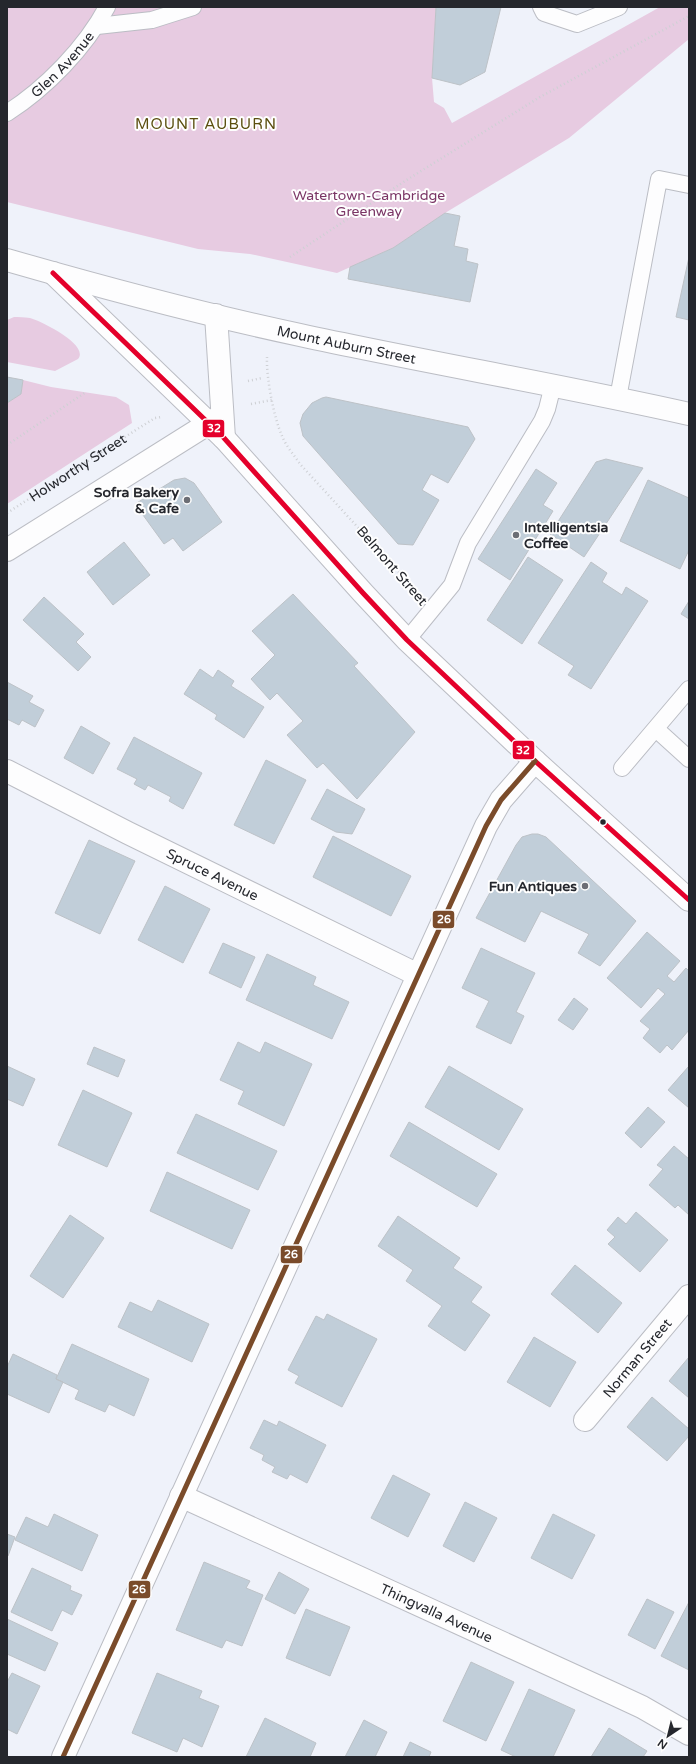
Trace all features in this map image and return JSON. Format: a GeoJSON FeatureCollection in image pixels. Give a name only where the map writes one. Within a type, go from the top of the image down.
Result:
{"type":"FeatureCollection","features":[{"type":"Feature","properties":{"kind":"street","name":"Mount Auburn Street"},"geometry":{"type":"LineString","coordinates":[[7,260],[216,315],[300,335],[618,398],[689,414]]}},
{"type":"Feature","properties":{"kind":"street"},"geometry":{"type":"LineString","coordinates":[[53,273],[218,425],[368,598],[407,640],[535,761],[689,900]]}},
{"type":"Feature","properties":{"kind":"street"},"geometry":{"type":"LineString","coordinates":[[216,315],[218,425]]}},
{"type":"Feature","properties":{"kind":"street"},"geometry":{"type":"LineString","coordinates":[[7,550],[218,425]]}},
{"type":"Feature","properties":{"kind":"street"},"geometry":{"type":"LineString","coordinates":[[63,1757],[494,810],[535,761]]}},
{"type":"Feature","properties":{"kind":"street","name":"Spruce Avenue"},"geometry":{"type":"LineString","coordinates":[[7,772],[418,975]]}},
{"type":"Feature","properties":{"kind":"street","name":"Norman Street"},"geometry":{"type":"LineString","coordinates":[[585,1420],[689,1296]]}},
{"type":"Feature","properties":{"kind":"street","name":"Thingvalla Avenue"},"geometry":{"type":"LineString","coordinates":[[181,1496],[642,1707],[689,1734]]}},
{"type":"Feature","properties":{"kind":"lane","name":"Glen Avenue"},"geometry":{"type":"LineString","coordinates":[[7,113],[26,101],[59,70],[96,26],[107,7]]}},
{"type":"Feature","properties":{"kind":"lane"},"geometry":{"type":"LineString","coordinates":[[96,26],[152,20],[193,7]]}},
{"type":"Feature","properties":{"kind":"lane"},"geometry":{"type":"LineString","coordinates":[[541,7],[544,14],[577,24],[619,7]]}},
{"type":"Feature","properties":{"kind":"lane"},"geometry":{"type":"LineString","coordinates":[[618,398],[659,179],[689,186]]}},
{"type":"Feature","properties":{"kind":"lane"},"geometry":{"type":"LineString","coordinates":[[407,640],[452,585],[463,552],[542,421],[547,409],[553,385]]}},
{"type":"Feature","properties":{"kind":"lane"},"geometry":{"type":"LineString","coordinates":[[622,768],[689,689]]}},
{"type":"Feature","properties":{"kind":"lane"},"geometry":{"type":"LineString","coordinates":[[656,729],[689,759]]}},
{"type":"Feature","properties":{"kind":"path"},"geometry":{"type":"LineString","coordinates":[[290,257],[405,181],[540,97],[689,16]]}},
{"type":"Feature","properties":{"kind":"path","name":"Belmont Street"},"geometry":{"type":"LineString","coordinates":[[267,365],[272,400],[281,434],[300,464],[419,595],[431,611]]}},
{"type":"Feature","properties":{"kind":"path"},"geometry":{"type":"LineString","coordinates":[[244,382],[262,378]]}},
{"type":"Feature","properties":{"kind":"path"},"geometry":{"type":"LineString","coordinates":[[7,445],[86,392]]}},
{"type":"Feature","properties":{"kind":"path"},"geometry":{"type":"LineString","coordinates":[[252,404],[272,400]]}},
{"type":"Feature","properties":{"kind":"path","name":"Holworthy Street"},"geometry":{"type":"LineString","coordinates":[[7,513],[155,418]]}},
{"type":"Feature","properties":{"kind":"green space","name":"Watertown-Cambridge Greenway"},"geometry":{"type":"Polygon","coordinates":[[[7,7],[436,7],[432,78],[434,102],[444,108],[452,123],[660,7],[689,7],[689,39],[569,138],[445,213],[393,248],[337,273],[250,254],[198,249],[7,202],[7,7]]]}},
{"type":"Feature","properties":{"kind":"green space"},"geometry":{"type":"Polygon","coordinates":[[[14,317],[30,318],[63,334],[77,347],[80,353],[78,359],[55,371],[7,362],[7,320],[14,317]]]}},
{"type":"Feature","properties":{"kind":"green space"},"geometry":{"type":"Polygon","coordinates":[[[23,380],[51,387],[116,397],[129,405],[132,423],[7,504],[7,403],[21,394],[23,380]]]}},
{"type":"Feature","properties":{"kind":"building"},"geometry":{"type":"Polygon","coordinates":[[[436,7],[501,7],[485,72],[460,85],[432,78],[436,7]]]}},
{"type":"Feature","properties":{"kind":"building"},"geometry":{"type":"Polygon","coordinates":[[[445,213],[460,216],[454,246],[468,249],[466,261],[478,264],[470,302],[348,279],[350,267],[393,248],[445,213]]]}},
{"type":"Feature","properties":{"kind":"building"},"geometry":{"type":"Polygon","coordinates":[[[689,257],[689,320],[676,317],[689,257]]]}},
{"type":"Feature","properties":{"kind":"building"},"geometry":{"type":"Polygon","coordinates":[[[7,377],[23,380],[21,394],[7,403],[7,377]]]}},
{"type":"Feature","properties":{"kind":"building"},"geometry":{"type":"Polygon","coordinates":[[[326,397],[468,427],[475,439],[448,483],[431,474],[422,490],[439,500],[413,545],[398,544],[303,436],[300,423],[303,414],[312,403],[326,397]]]}},
{"type":"Feature","properties":{"kind":"building"},"geometry":{"type":"Polygon","coordinates":[[[606,459],[643,468],[584,557],[550,534],[596,462],[606,459]]]}},
{"type":"Feature","properties":{"kind":"building","name":"Intelligentsia Coffee"},"geometry":{"type":"Polygon","coordinates":[[[536,469],[557,483],[543,505],[553,511],[510,580],[478,559],[536,469]]]}},
{"type":"Feature","properties":{"kind":"building"},"geometry":{"type":"Polygon","coordinates":[[[185,478],[194,483],[222,522],[183,551],[173,538],[164,544],[135,504],[174,480],[185,478]]]}},
{"type":"Feature","properties":{"kind":"building"},"geometry":{"type":"Polygon","coordinates":[[[648,480],[689,498],[689,550],[680,569],[620,541],[648,480]]]}},
{"type":"Feature","properties":{"kind":"building"},"geometry":{"type":"Polygon","coordinates":[[[124,542],[150,575],[113,605],[87,572],[124,542]]]}},
{"type":"Feature","properties":{"kind":"building"},"geometry":{"type":"Polygon","coordinates":[[[528,557],[563,580],[522,644],[487,620],[528,557]]]}},
{"type":"Feature","properties":{"kind":"building"},"geometry":{"type":"Polygon","coordinates":[[[591,562],[607,573],[602,582],[622,595],[626,587],[648,601],[591,689],[568,675],[574,666],[538,643],[591,562]]]}},
{"type":"Feature","properties":{"kind":"building"},"geometry":{"type":"Polygon","coordinates":[[[293,594],[358,663],[354,666],[415,732],[357,799],[323,763],[317,768],[287,735],[303,721],[277,693],[270,700],[251,679],[275,655],[252,631],[293,594]]]}},
{"type":"Feature","properties":{"kind":"building"},"geometry":{"type":"Polygon","coordinates":[[[44,597],[84,634],[76,642],[91,657],[78,671],[23,620],[44,597]]]}},
{"type":"Feature","properties":{"kind":"building"},"geometry":{"type":"Polygon","coordinates":[[[689,601],[689,619],[681,614],[689,601]]]}},
{"type":"Feature","properties":{"kind":"building"},"geometry":{"type":"Polygon","coordinates":[[[200,669],[213,678],[218,670],[234,681],[231,686],[264,707],[244,738],[215,719],[217,715],[184,694],[200,669]]]}},
{"type":"Feature","properties":{"kind":"building"},"geometry":{"type":"Polygon","coordinates":[[[7,682],[33,696],[29,702],[44,710],[35,727],[22,720],[19,725],[7,719],[7,682]]]}},
{"type":"Feature","properties":{"kind":"building"},"geometry":{"type":"Polygon","coordinates":[[[81,726],[110,743],[93,774],[64,758],[81,726]]]}},
{"type":"Feature","properties":{"kind":"building"},"geometry":{"type":"Polygon","coordinates":[[[134,737],[202,773],[183,809],[169,801],[171,797],[148,785],[145,790],[134,784],[137,779],[117,769],[134,737]]]}},
{"type":"Feature","properties":{"kind":"building"},"geometry":{"type":"Polygon","coordinates":[[[266,760],[306,780],[274,844],[234,825],[266,760]]]}},
{"type":"Feature","properties":{"kind":"building"},"geometry":{"type":"Polygon","coordinates":[[[327,789],[365,809],[352,834],[336,832],[311,819],[327,789]]]}},
{"type":"Feature","properties":{"kind":"building"},"geometry":{"type":"Polygon","coordinates":[[[538,834],[546,837],[636,921],[600,966],[578,953],[589,934],[541,911],[525,942],[476,918],[516,845],[522,837],[538,834]]]}},
{"type":"Feature","properties":{"kind":"building"},"geometry":{"type":"Polygon","coordinates":[[[333,836],[411,876],[391,916],[313,877],[333,836]]]}},
{"type":"Feature","properties":{"kind":"building"},"geometry":{"type":"Polygon","coordinates":[[[89,840],[135,861],[100,934],[55,913],[89,840]]]}},
{"type":"Feature","properties":{"kind":"building"},"geometry":{"type":"Polygon","coordinates":[[[165,886],[210,909],[183,963],[138,940],[165,886]]]}},
{"type":"Feature","properties":{"kind":"building"},"geometry":{"type":"Polygon","coordinates":[[[647,932],[680,961],[667,976],[674,982],[686,968],[689,971],[689,1030],[672,1050],[667,1045],[660,1053],[643,1038],[650,1029],[640,1021],[665,994],[658,988],[641,1008],[607,978],[647,932]]]}},
{"type":"Feature","properties":{"kind":"building"},"geometry":{"type":"Polygon","coordinates":[[[223,943],[255,957],[241,988],[209,973],[223,943]]]}},
{"type":"Feature","properties":{"kind":"building"},"geometry":{"type":"Polygon","coordinates":[[[481,948],[535,973],[516,1012],[524,1016],[511,1044],[476,1027],[489,1001],[462,988],[481,948]]]}},
{"type":"Feature","properties":{"kind":"building"},"geometry":{"type":"Polygon","coordinates":[[[267,954],[316,977],[313,985],[349,1002],[332,1039],[246,1000],[267,954]]]}},
{"type":"Feature","properties":{"kind":"building"},"geometry":{"type":"Polygon","coordinates":[[[574,998],[588,1009],[573,1030],[558,1020],[574,998]]]}},
{"type":"Feature","properties":{"kind":"building"},"geometry":{"type":"Polygon","coordinates":[[[238,1042],[260,1053],[265,1042],[312,1064],[284,1126],[238,1104],[244,1091],[220,1080],[238,1042]]]}},
{"type":"Feature","properties":{"kind":"building"},"geometry":{"type":"Polygon","coordinates":[[[94,1047],[125,1060],[118,1077],[87,1064],[94,1047]]]}},
{"type":"Feature","properties":{"kind":"building"},"geometry":{"type":"Polygon","coordinates":[[[7,1066],[35,1079],[23,1106],[7,1099],[7,1066]]]}},
{"type":"Feature","properties":{"kind":"building"},"geometry":{"type":"Polygon","coordinates":[[[449,1066],[523,1109],[499,1150],[425,1107],[449,1066]]]}},
{"type":"Feature","properties":{"kind":"building"},"geometry":{"type":"Polygon","coordinates":[[[689,1066],[689,1108],[668,1090],[689,1066]]]}},
{"type":"Feature","properties":{"kind":"building"},"geometry":{"type":"Polygon","coordinates":[[[83,1090],[132,1113],[107,1167],[58,1145],[83,1090]]]}},
{"type":"Feature","properties":{"kind":"building"},"geometry":{"type":"Polygon","coordinates":[[[648,1107],[665,1122],[641,1148],[625,1133],[648,1107]]]}},
{"type":"Feature","properties":{"kind":"building"},"geometry":{"type":"Polygon","coordinates":[[[196,1114],[277,1151],[258,1190],[177,1153],[196,1114]]]}},
{"type":"Feature","properties":{"kind":"building"},"geometry":{"type":"Polygon","coordinates":[[[409,1122],[497,1174],[477,1207],[390,1156],[409,1122]]]}},
{"type":"Feature","properties":{"kind":"building"},"geometry":{"type":"Polygon","coordinates":[[[674,1146],[689,1159],[689,1215],[678,1205],[675,1208],[649,1185],[663,1169],[657,1165],[674,1146]]]}},
{"type":"Feature","properties":{"kind":"building"},"geometry":{"type":"Polygon","coordinates":[[[167,1172],[250,1210],[232,1249],[150,1211],[167,1172]]]}},
{"type":"Feature","properties":{"kind":"building"},"geometry":{"type":"Polygon","coordinates":[[[636,1212],[668,1240],[640,1272],[608,1244],[615,1237],[607,1230],[618,1217],[626,1224],[636,1212]]]}},
{"type":"Feature","properties":{"kind":"building"},"geometry":{"type":"Polygon","coordinates":[[[70,1215],[104,1238],[63,1298],[30,1276],[70,1215]]]}},
{"type":"Feature","properties":{"kind":"building"},"geometry":{"type":"Polygon","coordinates":[[[398,1216],[460,1258],[453,1268],[482,1287],[471,1302],[490,1315],[465,1351],[428,1326],[442,1306],[406,1281],[413,1270],[378,1246],[398,1216]]]}},
{"type":"Feature","properties":{"kind":"building"},"geometry":{"type":"Polygon","coordinates":[[[575,1265],[622,1303],[598,1333],[551,1294],[575,1265]]]}},
{"type":"Feature","properties":{"kind":"building"},"geometry":{"type":"Polygon","coordinates":[[[158,1300],[209,1324],[192,1362],[118,1327],[130,1302],[152,1312],[158,1300]]]}},
{"type":"Feature","properties":{"kind":"building"},"geometry":{"type":"Polygon","coordinates":[[[327,1314],[377,1339],[342,1407],[295,1383],[299,1376],[288,1370],[316,1316],[324,1320],[327,1314]]]}},
{"type":"Feature","properties":{"kind":"building"},"geometry":{"type":"Polygon","coordinates":[[[534,1337],[576,1362],[550,1407],[507,1382],[534,1337]]]}},
{"type":"Feature","properties":{"kind":"building"},"geometry":{"type":"Polygon","coordinates":[[[72,1344],[149,1379],[134,1416],[109,1404],[105,1412],[75,1399],[79,1390],[56,1379],[72,1344]]]}},
{"type":"Feature","properties":{"kind":"building"},"geometry":{"type":"Polygon","coordinates":[[[13,1354],[57,1375],[56,1379],[63,1382],[49,1413],[7,1394],[7,1367],[13,1354]]]}},
{"type":"Feature","properties":{"kind":"building"},"geometry":{"type":"Polygon","coordinates":[[[689,1357],[689,1398],[669,1381],[689,1357]]]}},
{"type":"Feature","properties":{"kind":"building"},"geometry":{"type":"Polygon","coordinates":[[[652,1397],[689,1429],[689,1436],[667,1461],[627,1427],[652,1397]]]}},
{"type":"Feature","properties":{"kind":"building"},"geometry":{"type":"Polygon","coordinates":[[[264,1420],[277,1426],[279,1421],[326,1445],[307,1483],[290,1474],[287,1479],[272,1472],[275,1467],[262,1460],[264,1455],[250,1448],[264,1420]]]}},
{"type":"Feature","properties":{"kind":"building"},"geometry":{"type":"Polygon","coordinates":[[[393,1475],[430,1494],[408,1537],[371,1518],[393,1475]]]}},
{"type":"Feature","properties":{"kind":"building"},"geometry":{"type":"Polygon","coordinates":[[[465,1502],[497,1518],[474,1562],[443,1546],[465,1502]]]}},
{"type":"Feature","properties":{"kind":"building"},"geometry":{"type":"Polygon","coordinates":[[[54,1514],[98,1535],[82,1571],[15,1540],[26,1517],[48,1527],[54,1514]]]}},
{"type":"Feature","properties":{"kind":"building"},"geometry":{"type":"Polygon","coordinates":[[[553,1514],[595,1535],[572,1579],[531,1558],[553,1514]]]}},
{"type":"Feature","properties":{"kind":"building"},"geometry":{"type":"Polygon","coordinates":[[[7,1534],[15,1537],[8,1556],[7,1556],[7,1534]]]}},
{"type":"Feature","properties":{"kind":"building"},"geometry":{"type":"Polygon","coordinates":[[[204,1562],[250,1581],[246,1588],[263,1595],[242,1646],[226,1640],[222,1648],[176,1630],[204,1562]]]}},
{"type":"Feature","properties":{"kind":"building"},"geometry":{"type":"Polygon","coordinates":[[[32,1568],[71,1586],[70,1590],[82,1595],[72,1615],[62,1610],[52,1631],[11,1612],[32,1568]]]}},
{"type":"Feature","properties":{"kind":"building"},"geometry":{"type":"Polygon","coordinates":[[[279,1572],[309,1589],[295,1614],[265,1599],[279,1572]]]}},
{"type":"Feature","properties":{"kind":"building"},"geometry":{"type":"Polygon","coordinates":[[[647,1599],[674,1612],[655,1649],[628,1635],[647,1599]]]}},
{"type":"Feature","properties":{"kind":"building"},"geometry":{"type":"Polygon","coordinates":[[[689,1602],[689,1670],[661,1656],[689,1602]]]}},
{"type":"Feature","properties":{"kind":"building"},"geometry":{"type":"Polygon","coordinates":[[[306,1609],[350,1627],[330,1676],[286,1658],[306,1609]]]}},
{"type":"Feature","properties":{"kind":"building"},"geometry":{"type":"Polygon","coordinates":[[[7,1619],[58,1643],[45,1671],[7,1654],[7,1619]]]}},
{"type":"Feature","properties":{"kind":"building"},"geometry":{"type":"Polygon","coordinates":[[[471,1662],[514,1682],[486,1741],[443,1721],[471,1662]]]}},
{"type":"Feature","properties":{"kind":"building"},"geometry":{"type":"Polygon","coordinates":[[[12,1673],[40,1686],[17,1734],[7,1729],[7,1682],[12,1673]]]}},
{"type":"Feature","properties":{"kind":"building"},"geometry":{"type":"Polygon","coordinates":[[[157,1673],[202,1691],[199,1698],[219,1706],[202,1747],[183,1738],[177,1752],[132,1733],[157,1673]]]}},
{"type":"Feature","properties":{"kind":"building"},"geometry":{"type":"Polygon","coordinates":[[[529,1689],[575,1710],[553,1757],[516,1757],[501,1750],[529,1689]]]}},
{"type":"Feature","properties":{"kind":"building"},"geometry":{"type":"Polygon","coordinates":[[[265,1718],[316,1743],[310,1757],[246,1757],[265,1718]]]}},
{"type":"Feature","properties":{"kind":"building"},"geometry":{"type":"Polygon","coordinates":[[[364,1720],[387,1732],[375,1757],[345,1757],[364,1720]]]}},
{"type":"Feature","properties":{"kind":"building"},"geometry":{"type":"Polygon","coordinates":[[[609,1728],[647,1751],[643,1757],[591,1757],[609,1728]]]}},
{"type":"Feature","properties":{"kind":"building"},"geometry":{"type":"Polygon","coordinates":[[[410,1742],[431,1752],[429,1757],[403,1757],[410,1742]]]}},
{"type":"Feature","properties":{"kind":"transit line","name":"32"},"geometry":{"type":"LineString","coordinates":[[53,273],[224,438],[407,640],[535,761],[689,900]]}},
{"type":"Feature","properties":{"kind":"transit line","name":"26"},"geometry":{"type":"LineString","coordinates":[[63,1757],[486,826],[501,800],[535,761]]}},
{"type":"Feature","properties":{"kind":"place","name":"Sofra Bakery & Cafe"},"geometry":{"type":"Point","coordinates":[187,500]}},
{"type":"Feature","properties":{"kind":"place","name":"Intelligentsia Coffee"},"geometry":{"type":"Point","coordinates":[516,535]}},
{"type":"Feature","properties":{"kind":"place","name":"Fun Antiques"},"geometry":{"type":"Point","coordinates":[585,886]}},
{"type":"Feature","properties":{"kind":"district","name":"MOUNT AUBURN"},"geometry":{"type":"Point","coordinates":[206,124]}}]}
